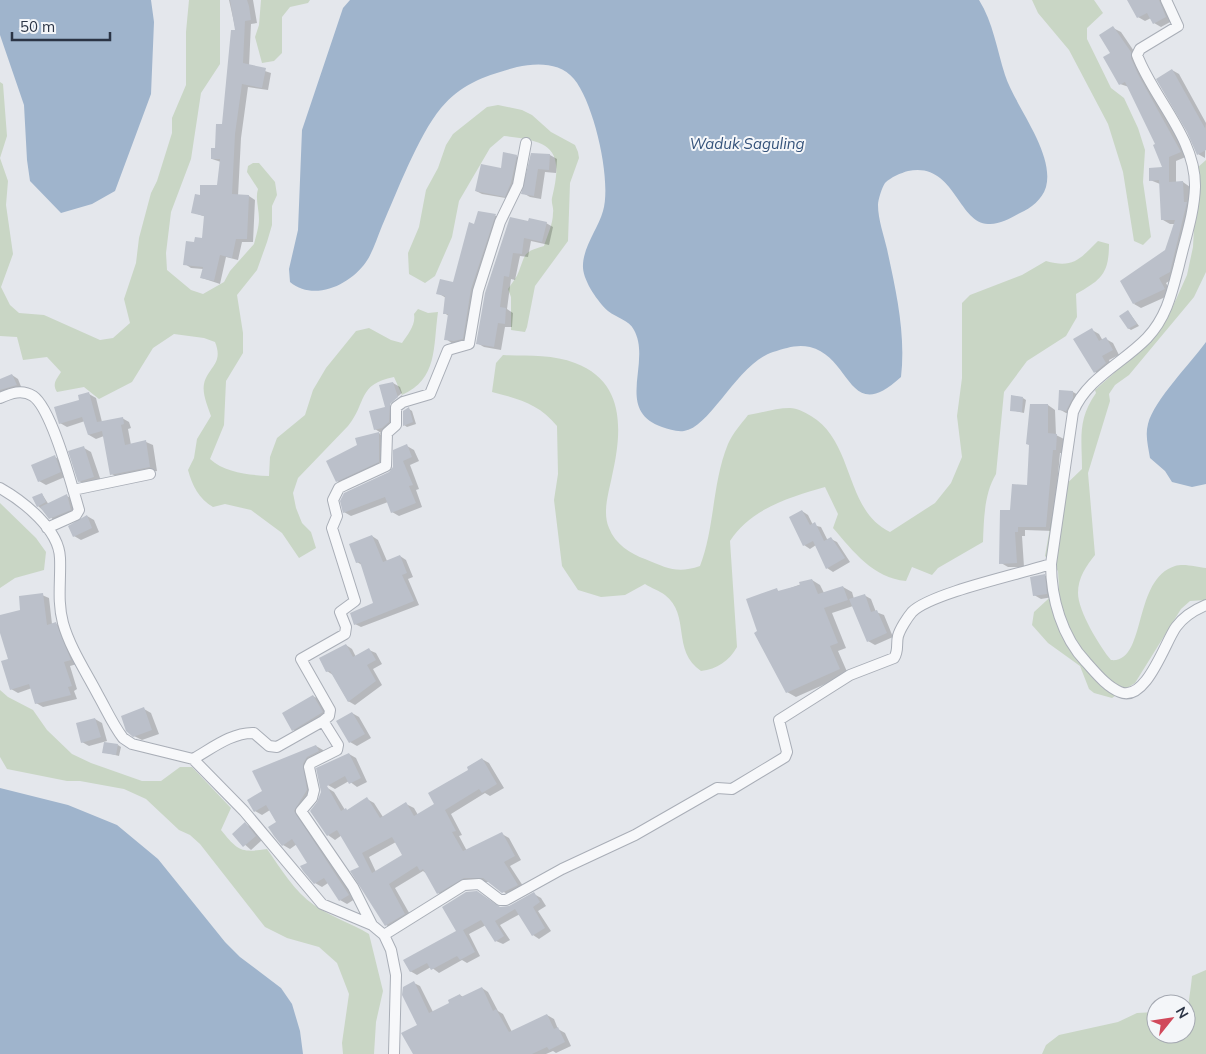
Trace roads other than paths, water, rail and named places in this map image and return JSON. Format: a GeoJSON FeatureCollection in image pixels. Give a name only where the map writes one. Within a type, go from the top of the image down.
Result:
{"type":"FeatureCollection","features":[{"type":"Feature","properties":{"kind":"street"},"geometry":{"type":"LineString","coordinates":[[1166,0],[1178,26],[1140,49],[1137,55],[1179,134],[1193,169],[1195,185],[1189,232],[1168,308],[1160,322],[1147,338],[1106,371],[1079,397],[1073,412],[1051,564],[1054,594],[1066,635],[1083,659],[1103,681],[1122,693],[1131,692],[1144,684],[1176,626],[1193,610],[1206,605]]}},
{"type":"Feature","properties":{"kind":"street"},"geometry":{"type":"LineString","coordinates":[[193,759],[223,742],[246,733],[254,733],[269,746],[277,747],[329,716],[330,710],[304,668],[301,659],[345,634],[346,627],[340,612],[355,601],[332,528],[337,516],[333,500],[339,488],[345,484],[386,466],[385,442],[387,433],[396,425],[396,407],[403,402],[430,394],[448,350],[469,344],[478,291],[500,222],[518,185],[526,143]]}},
{"type":"Feature","properties":{"kind":"street"},"geometry":{"type":"LineString","coordinates":[[0,398],[16,392],[32,395],[38,401],[53,430],[79,512],[47,528]]}},
{"type":"Feature","properties":{"kind":"street"},"geometry":{"type":"LineString","coordinates":[[73,490],[150,474]]}},
{"type":"Feature","properties":{"kind":"street"},"geometry":{"type":"LineString","coordinates":[[0,488],[16,498],[47,528],[59,549],[60,600],[64,626],[78,658],[119,734],[132,744],[193,759],[244,811],[322,904],[372,925],[384,935],[391,950],[396,975],[394,1054]]}},
{"type":"Feature","properties":{"kind":"street"},"geometry":{"type":"LineString","coordinates":[[384,935],[464,886],[480,884],[500,900],[506,900],[562,869],[635,836],[717,788],[732,790],[785,757],[787,752],[780,724],[781,719],[856,672],[894,658],[897,651],[898,635],[911,613],[923,604],[1051,564]]}},
{"type":"Feature","properties":{"kind":"street"},"geometry":{"type":"LineString","coordinates":[[323,721],[338,745],[337,750],[316,760],[308,767],[314,790],[312,798],[301,811],[353,887],[372,925]]}},
{"type":"Feature","properties":{"kind":"water"},"geometry":{"type":"Polygon","coordinates":[[[0,0],[151,0],[154,22],[151,94],[115,191],[92,204],[61,213],[30,181],[24,105],[0,35],[0,0]]]}},
{"type":"Feature","properties":{"kind":"water","name":"Waduk Saguling"},"geometry":{"type":"Polygon","coordinates":[[[350,0],[979,0],[991,27],[1010,87],[1040,145],[1047,174],[1046,187],[1039,200],[1028,209],[1005,221],[988,224],[978,221],[969,214],[946,183],[936,175],[923,170],[908,171],[890,179],[881,190],[878,210],[899,313],[902,345],[901,377],[884,390],[870,394],[860,392],[824,353],[810,347],[796,346],[773,352],[760,358],[736,381],[704,419],[694,427],[678,431],[662,427],[648,419],[640,409],[637,398],[638,343],[634,330],[623,319],[604,307],[592,291],[584,273],[583,261],[585,253],[603,211],[605,181],[603,162],[594,123],[581,90],[574,79],[562,69],[547,65],[517,67],[476,81],[449,99],[424,133],[366,262],[351,278],[341,284],[320,291],[300,288],[290,282],[289,269],[298,230],[302,130],[343,8],[350,0]]]}},
{"type":"Feature","properties":{"kind":"water"},"geometry":{"type":"Polygon","coordinates":[[[1206,342],[1206,484],[1192,487],[1172,482],[1165,471],[1150,458],[1147,428],[1157,404],[1206,342]]]}},
{"type":"Feature","properties":{"kind":"water"},"geometry":{"type":"Polygon","coordinates":[[[0,788],[68,805],[117,825],[158,859],[225,942],[240,957],[281,988],[292,1004],[300,1031],[303,1054],[0,1054],[0,788]]]}}]}
